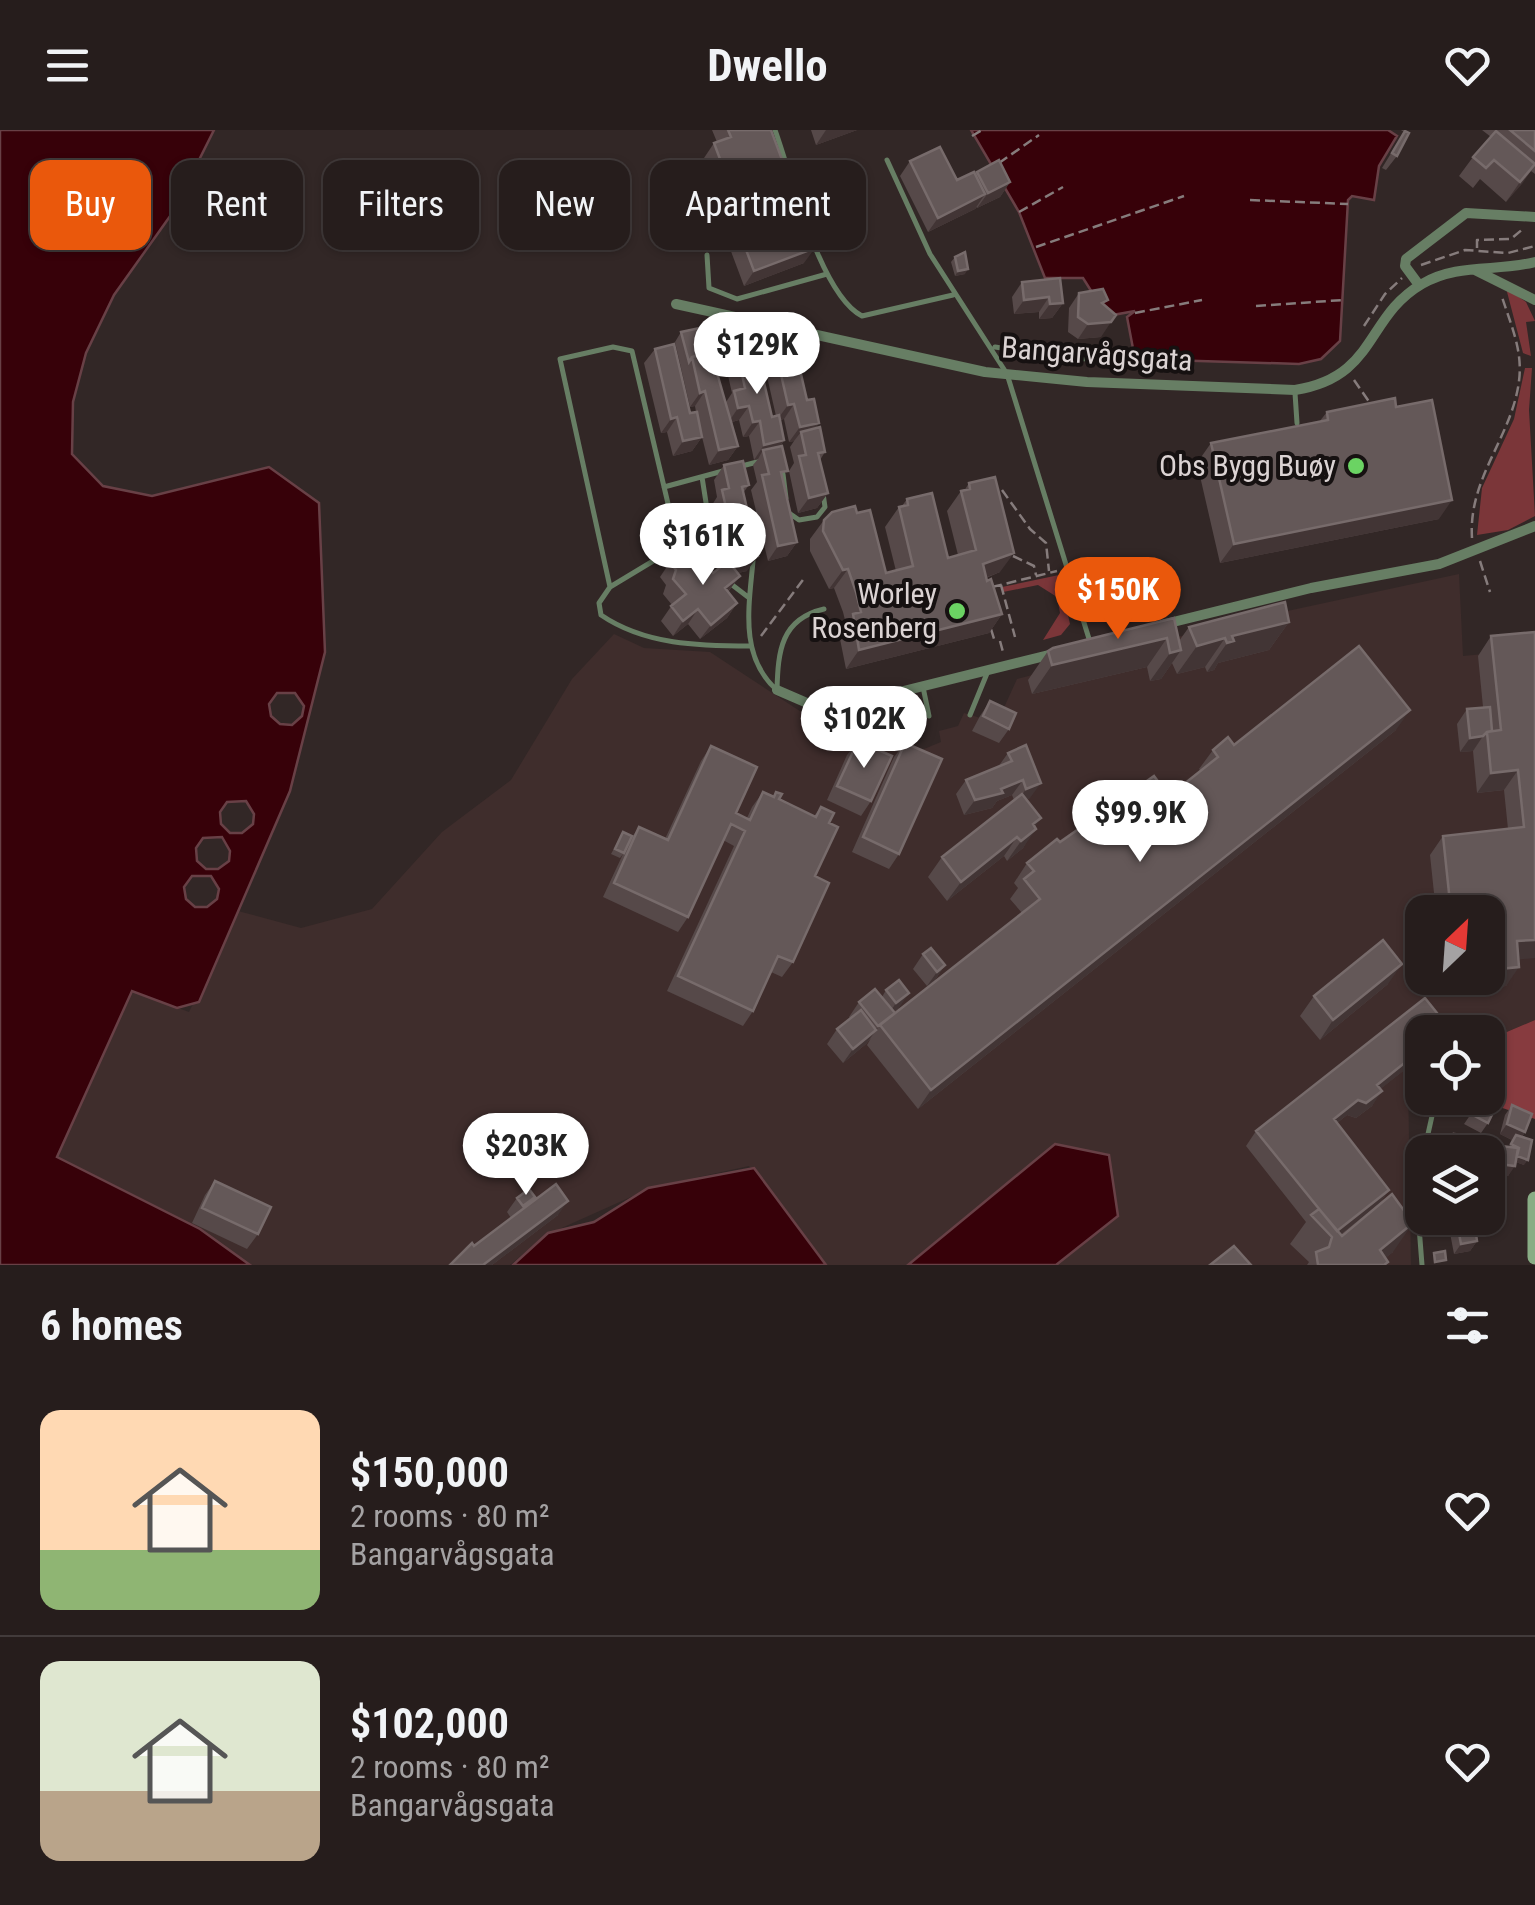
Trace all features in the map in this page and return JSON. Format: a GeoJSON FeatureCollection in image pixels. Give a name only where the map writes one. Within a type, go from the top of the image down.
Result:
{"type":"FeatureCollection","features":[{"type":"Feature","properties":{"kind":"main road"},"geometry":{"type":"LineString","coordinates":[[1535,1199],[1535,1257]]}},
{"type":"Feature","properties":{"kind":"street"},"geometry":{"type":"LineString","coordinates":[[1420,285],[1405,263],[1466,213],[1534,217]]}},
{"type":"Feature","properties":{"kind":"street","name":"Bangarvågsgata"},"geometry":{"type":"LineString","coordinates":[[676,304],[1007,374],[1087,382],[1295,390],[1320,384],[1347,370],[1364,354],[1397,303],[1420,285],[1444,274],[1535,262]]}},
{"type":"Feature","properties":{"kind":"street"},"geometry":{"type":"LineString","coordinates":[[1475,270],[1535,300]]}},
{"type":"Feature","properties":{"kind":"street"},"geometry":{"type":"LineString","coordinates":[[1159,626],[1311,588],[1440,564],[1535,528]]}},
{"type":"Feature","properties":{"kind":"street"},"geometry":{"type":"LineString","coordinates":[[777,690],[826,708],[988,672],[1107,639]]}},
{"type":"Feature","properties":{"kind":"lane"},"geometry":{"type":"LineString","coordinates":[[775,130],[828,274],[845,307],[862,316],[953,294]]}},
{"type":"Feature","properties":{"kind":"lane"},"geometry":{"type":"LineString","coordinates":[[887,160],[953,294],[993,347],[1007,374],[1090,643]]}},
{"type":"Feature","properties":{"kind":"lane"},"geometry":{"type":"LineString","coordinates":[[707,255],[709,288],[737,299],[828,274]]}},
{"type":"Feature","properties":{"kind":"lane"},"geometry":{"type":"LineString","coordinates":[[712,372],[720,357],[750,346],[758,364]]}},
{"type":"Feature","properties":{"kind":"lane"},"geometry":{"type":"LineString","coordinates":[[993,347],[1012,346],[1074,358],[1120,358]]}},
{"type":"Feature","properties":{"kind":"lane"},"geometry":{"type":"LineString","coordinates":[[610,587],[560,359],[613,347],[632,351],[678,546],[610,587],[599,603],[601,615],[634,632],[699,646],[751,650]]}},
{"type":"Feature","properties":{"kind":"lane"},"geometry":{"type":"LineString","coordinates":[[1295,390],[1297,423]]}},
{"type":"Feature","properties":{"kind":"lane"},"geometry":{"type":"LineString","coordinates":[[730,452],[738,484]]}},
{"type":"Feature","properties":{"kind":"lane"},"geometry":{"type":"LineString","coordinates":[[664,487],[764,460]]}},
{"type":"Feature","properties":{"kind":"lane"},"geometry":{"type":"LineString","coordinates":[[782,470],[786,506],[794,518],[812,520],[823,512],[822,487]]}},
{"type":"Feature","properties":{"kind":"lane"},"geometry":{"type":"LineString","coordinates":[[702,477],[716,560],[726,579],[748,598]]}},
{"type":"Feature","properties":{"kind":"lane"},"geometry":{"type":"LineString","coordinates":[[752,551],[748,598],[751,650],[760,673],[777,690]]}},
{"type":"Feature","properties":{"kind":"lane"},"geometry":{"type":"LineString","coordinates":[[777,690],[778,656],[788,629],[799,618],[824,610]]}},
{"type":"Feature","properties":{"kind":"lane"},"geometry":{"type":"LineString","coordinates":[[970,715],[988,672]]}},
{"type":"Feature","properties":{"kind":"lane"},"geometry":{"type":"LineString","coordinates":[[924,687],[929,716]]}},
{"type":"Feature","properties":{"kind":"lane"},"geometry":{"type":"LineString","coordinates":[[1422,1265],[1416,1216],[1419,1162],[1432,1116]]}},
{"type":"Feature","properties":{"kind":"path"},"geometry":{"type":"LineString","coordinates":[[972,136],[982,130]]}},
{"type":"Feature","properties":{"kind":"path"},"geometry":{"type":"LineString","coordinates":[[992,168],[1039,135]]}},
{"type":"Feature","properties":{"kind":"path"},"geometry":{"type":"LineString","coordinates":[[1019,212],[1064,187]]}},
{"type":"Feature","properties":{"kind":"path"},"geometry":{"type":"LineString","coordinates":[[1036,247],[1184,196]]}},
{"type":"Feature","properties":{"kind":"path"},"geometry":{"type":"LineString","coordinates":[[1250,200],[1348,204]]}},
{"type":"Feature","properties":{"kind":"path"},"geometry":{"type":"LineString","coordinates":[[1478,249],[1474,243],[1482,238],[1515,238],[1534,217]]}},
{"type":"Feature","properties":{"kind":"path"},"geometry":{"type":"LineString","coordinates":[[1410,272],[1456,252],[1478,249],[1508,253],[1535,246]]}},
{"type":"Feature","properties":{"kind":"path"},"geometry":{"type":"LineString","coordinates":[[1473,542],[1477,492],[1519,381],[1518,348],[1501,291]]}},
{"type":"Feature","properties":{"kind":"path"},"geometry":{"type":"LineString","coordinates":[[1135,313],[1202,300]]}},
{"type":"Feature","properties":{"kind":"path"},"geometry":{"type":"LineString","coordinates":[[1256,306],[1343,300]]}},
{"type":"Feature","properties":{"kind":"path"},"geometry":{"type":"LineString","coordinates":[[1353,378],[1372,404],[1374,419]]}},
{"type":"Feature","properties":{"kind":"path"},"geometry":{"type":"LineString","coordinates":[[1002,490],[1030,529],[1046,543],[1049,573]]}},
{"type":"Feature","properties":{"kind":"path"},"geometry":{"type":"LineString","coordinates":[[1012,548],[1010,556],[1021,556],[1024,566],[1034,566],[1037,576]]}},
{"type":"Feature","properties":{"kind":"path"},"geometry":{"type":"LineString","coordinates":[[1480,561],[1490,592]]}},
{"type":"Feature","properties":{"kind":"path"},"geometry":{"type":"LineString","coordinates":[[981,590],[1068,568]]}},
{"type":"Feature","properties":{"kind":"path"},"geometry":{"type":"LineString","coordinates":[[751,650],[805,577]]}},
{"type":"Feature","properties":{"kind":"path"},"geometry":{"type":"LineString","coordinates":[[1001,585],[1015,637]]}},
{"type":"Feature","properties":{"kind":"path"},"geometry":{"type":"LineString","coordinates":[[824,610],[828,626],[846,622]]}},
{"type":"Feature","properties":{"kind":"path"},"geometry":{"type":"LineString","coordinates":[[990,624],[1003,652]]}},
{"type":"Feature","properties":{"kind":"path"},"geometry":{"type":"LineString","coordinates":[[817,717],[829,741],[851,748],[874,728]]}},
{"type":"Feature","properties":{"kind":"shaded area"},"geometry":{"type":"Polygon","coordinates":[[[0,130],[214,130],[199,160],[171,160],[171,215],[151,243],[151,160],[30,160],[30,250],[146,250],[114,295],[86,353],[73,402],[72,454],[103,486],[152,496],[269,467],[319,503],[325,652],[290,791],[199,1002],[177,1008],[132,991],[57,1157],[200,1229],[250,1265],[0,1265],[0,130]],[[277,693],[269,704],[271,716],[280,724],[292,725],[302,716],[304,706],[295,693],[277,693]],[[246,801],[227,802],[220,812],[221,824],[230,833],[242,833],[253,824],[254,814],[246,801]],[[222,837],[203,838],[196,848],[197,861],[206,869],[218,869],[229,861],[230,851],[222,837]],[[192,876],[184,887],[186,899],[195,907],[207,907],[217,899],[219,889],[211,876],[192,876]]]}},
{"type":"Feature","properties":{"kind":"shaded area"},"geometry":{"type":"Polygon","coordinates":[[[971,130],[1388,130],[1397,136],[1379,166],[1374,200],[1352,196],[1348,200],[1340,341],[1321,359],[1299,364],[1135,359],[1127,317],[1135,311],[1107,316],[1083,278],[1045,278],[1019,212],[971,130]]]}},
{"type":"Feature","properties":{"kind":"shaded area"},"geometry":{"type":"Polygon","coordinates":[[[1506,288],[1526,302],[1535,321],[1526,322],[1531,356],[1523,353],[1506,288]]]}},
{"type":"Feature","properties":{"kind":"shaded area"},"geometry":{"type":"Polygon","coordinates":[[[1525,368],[1532,368],[1529,410],[1535,516],[1508,530],[1477,535],[1482,488],[1514,419],[1525,368]]]}},
{"type":"Feature","properties":{"kind":"shaded area"},"geometry":{"type":"Polygon","coordinates":[[[1459,574],[1463,656],[1535,649],[1535,1020],[1505,1033],[1505,1015],[1405,1015],[1405,1115],[1409,1115],[1409,1135],[1405,1135],[1405,1235],[1411,1235],[1411,1265],[820,1265],[749,1166],[653,1187],[546,1235],[510,1265],[246,1265],[57,1157],[132,991],[189,1012],[238,911],[301,928],[372,909],[442,832],[511,780],[572,679],[614,634],[644,648],[710,652],[815,721],[818,734],[832,747],[849,751],[864,744],[901,749],[907,756],[941,742],[939,731],[958,726],[964,713],[997,723],[1017,679],[1227,624],[1459,574]]]}},
{"type":"Feature","properties":{"kind":"shaded area"},"geometry":{"type":"Polygon","coordinates":[[[1059,575],[1070,624],[1061,635],[1043,640],[1060,613],[1057,597],[1038,585],[1003,592],[1002,587],[1059,575]]]}},
{"type":"Feature","properties":{"kind":"shaded area"},"geometry":{"type":"Polygon","coordinates":[[[1535,1020],[1535,1119],[1505,1109],[1505,1033],[1535,1020]]]}},
{"type":"Feature","properties":{"kind":"shaded area"},"geometry":{"type":"Polygon","coordinates":[[[1055,1144],[1109,1155],[1118,1216],[1056,1265],[908,1265],[1055,1144]]]}},
{"type":"Feature","properties":{"kind":"shaded area"},"geometry":{"type":"Polygon","coordinates":[[[754,1168],[826,1265],[513,1265],[548,1233],[594,1222],[648,1188],[754,1168]]]}},
{"type":"Feature","properties":{"kind":"building"},"geometry":{"type":"Polygon","coordinates":[[[728,130],[771,130],[782,160],[720,160],[714,143],[731,137],[728,130]]]}},
{"type":"Feature","properties":{"kind":"building"},"geometry":{"type":"Polygon","coordinates":[[[1510,130],[1535,130],[1535,151],[1510,130]]]}},
{"type":"Feature","properties":{"kind":"building"},"geometry":{"type":"Polygon","coordinates":[[[1405,131],[1409,133],[1397,156],[1392,153],[1405,131]]]}},
{"type":"Feature","properties":{"kind":"building"},"geometry":{"type":"Polygon","coordinates":[[[1496,131],[1535,164],[1520,182],[1494,160],[1486,168],[1473,157],[1496,131]]]}},
{"type":"Feature","properties":{"kind":"building"},"geometry":{"type":"Polygon","coordinates":[[[940,147],[957,180],[974,172],[985,194],[938,218],[910,161],[940,147]]]}},
{"type":"Feature","properties":{"kind":"building"},"geometry":{"type":"Polygon","coordinates":[[[999,160],[1010,182],[988,193],[977,172],[999,160]]]}},
{"type":"Feature","properties":{"kind":"building"},"geometry":{"type":"Polygon","coordinates":[[[746,250],[810,250],[754,271],[746,250]]]}},
{"type":"Feature","properties":{"kind":"building"},"geometry":{"type":"Polygon","coordinates":[[[965,252],[968,269],[958,271],[955,257],[965,252]]]}},
{"type":"Feature","properties":{"kind":"building"},"geometry":{"type":"Polygon","coordinates":[[[1060,278],[1063,303],[1050,304],[1049,297],[1024,300],[1022,282],[1060,278]]]}},
{"type":"Feature","properties":{"kind":"building"},"geometry":{"type":"Polygon","coordinates":[[[1103,289],[1108,300],[1102,303],[1116,315],[1111,322],[1088,324],[1078,317],[1079,293],[1103,289]]]}},
{"type":"Feature","properties":{"kind":"building"},"geometry":{"type":"Polygon","coordinates":[[[700,328],[706,353],[692,357],[689,362],[681,332],[700,328]]]}},
{"type":"Feature","properties":{"kind":"building"},"geometry":{"type":"Polygon","coordinates":[[[791,331],[807,400],[814,399],[819,423],[800,427],[794,404],[788,405],[772,335],[791,331]]]}},
{"type":"Feature","properties":{"kind":"building"},"geometry":{"type":"Polygon","coordinates":[[[674,344],[690,413],[697,412],[702,437],[683,441],[677,417],[671,419],[655,349],[674,344]]]}},
{"type":"Feature","properties":{"kind":"building"},"geometry":{"type":"Polygon","coordinates":[[[756,348],[772,417],[779,415],[784,440],[764,445],[760,421],[753,422],[749,406],[738,408],[734,391],[745,388],[737,352],[756,348]]]}},
{"type":"Feature","properties":{"kind":"building"},"geometry":{"type":"Polygon","coordinates":[[[711,352],[738,446],[719,450],[705,391],[700,393],[692,357],[711,352]]]}},
{"type":"Feature","properties":{"kind":"building"},"geometry":{"type":"Polygon","coordinates":[[[1395,398],[1396,407],[1432,400],[1452,500],[1234,544],[1211,443],[1328,420],[1327,412],[1395,398]]]}},
{"type":"Feature","properties":{"kind":"building"},"geometry":{"type":"Polygon","coordinates":[[[820,427],[825,452],[818,453],[828,493],[809,498],[799,456],[806,455],[801,432],[820,427]]]}},
{"type":"Feature","properties":{"kind":"building"},"geometry":{"type":"Polygon","coordinates":[[[782,446],[788,471],[781,472],[797,542],[778,546],[762,475],[769,474],[763,450],[782,446]]]}},
{"type":"Feature","properties":{"kind":"building"},"geometry":{"type":"Polygon","coordinates":[[[743,461],[749,485],[742,487],[758,556],[738,560],[722,490],[729,488],[724,465],[743,461]]]}},
{"type":"Feature","properties":{"kind":"building"},"geometry":{"type":"Polygon","coordinates":[[[995,477],[1014,553],[983,564],[1002,614],[859,650],[853,614],[861,612],[856,592],[848,569],[843,570],[823,531],[824,520],[832,512],[855,506],[857,513],[870,510],[886,573],[913,566],[899,507],[908,505],[907,499],[932,493],[948,558],[976,550],[961,491],[970,489],[969,483],[995,477]]]}},
{"type":"Feature","properties":{"kind":"building"},"geometry":{"type":"Polygon","coordinates":[[[687,549],[694,562],[700,557],[713,573],[728,561],[740,576],[725,588],[737,603],[711,625],[698,609],[683,621],[671,606],[686,594],[673,579],[676,570],[670,562],[687,549]]]}},
{"type":"Feature","properties":{"kind":"building"},"geometry":{"type":"Polygon","coordinates":[[[1285,602],[1289,622],[1232,636],[1234,641],[1227,643],[1225,638],[1197,646],[1189,627],[1285,602]]]}},
{"type":"Feature","properties":{"kind":"building"},"geometry":{"type":"Polygon","coordinates":[[[1174,618],[1181,650],[1170,653],[1167,638],[1052,665],[1048,651],[1053,648],[1174,618]]]}},
{"type":"Feature","properties":{"kind":"building"},"geometry":{"type":"Polygon","coordinates":[[[1535,632],[1535,940],[1517,941],[1519,967],[1505,968],[1505,895],[1449,895],[1443,836],[1524,827],[1518,770],[1491,773],[1487,732],[1501,730],[1491,636],[1535,632]]]}},
{"type":"Feature","properties":{"kind":"building"},"geometry":{"type":"Polygon","coordinates":[[[1359,646],[1410,710],[931,1090],[880,1025],[1040,899],[1024,879],[1034,871],[1027,863],[1154,776],[1169,796],[1218,757],[1213,750],[1228,737],[1234,745],[1359,646]]]}},
{"type":"Feature","properties":{"kind":"building"},"geometry":{"type":"Polygon","coordinates":[[[990,701],[1016,713],[1009,729],[983,716],[990,701]]]}},
{"type":"Feature","properties":{"kind":"building"},"geometry":{"type":"Polygon","coordinates":[[[1490,707],[1492,731],[1470,738],[1467,709],[1490,707]]]}},
{"type":"Feature","properties":{"kind":"building"},"geometry":{"type":"Polygon","coordinates":[[[858,741],[892,756],[871,801],[837,786],[858,741]]]}},
{"type":"Feature","properties":{"kind":"building"},"geometry":{"type":"Polygon","coordinates":[[[905,743],[942,759],[899,854],[863,837],[905,743]]]}},
{"type":"Feature","properties":{"kind":"building"},"geometry":{"type":"Polygon","coordinates":[[[1026,745],[1041,783],[1026,789],[1023,780],[1001,789],[1003,793],[975,800],[966,780],[1012,761],[1008,753],[1026,745]]]}},
{"type":"Feature","properties":{"kind":"building"},"geometry":{"type":"Polygon","coordinates":[[[711,746],[757,767],[736,813],[750,820],[763,792],[774,797],[776,792],[782,794],[779,799],[816,817],[821,807],[834,813],[829,823],[838,827],[815,876],[829,883],[793,962],[778,956],[753,1011],[678,976],[745,831],[731,824],[688,917],[614,883],[639,827],[668,840],[711,746]]]}},
{"type":"Feature","properties":{"kind":"building"},"geometry":{"type":"Polygon","coordinates":[[[1022,794],[1041,818],[1033,824],[1036,829],[1021,841],[1017,837],[961,882],[942,857],[1022,794]]]}},
{"type":"Feature","properties":{"kind":"building"},"geometry":{"type":"Polygon","coordinates":[[[623,832],[632,836],[624,853],[615,849],[623,832]]]}},
{"type":"Feature","properties":{"kind":"building"},"geometry":{"type":"Polygon","coordinates":[[[1383,940],[1402,964],[1333,1020],[1314,996],[1383,940]]]}},
{"type":"Feature","properties":{"kind":"building"},"geometry":{"type":"Polygon","coordinates":[[[931,948],[945,965],[937,972],[923,954],[931,948]]]}},
{"type":"Feature","properties":{"kind":"building"},"geometry":{"type":"Polygon","coordinates":[[[899,980],[909,993],[896,1003],[886,990],[899,980]]]}},
{"type":"Feature","properties":{"kind":"building"},"geometry":{"type":"Polygon","coordinates":[[[875,989],[895,1013],[878,1026],[859,1002],[875,989]]]}},
{"type":"Feature","properties":{"kind":"building"},"geometry":{"type":"Polygon","coordinates":[[[1425,998],[1439,1015],[1405,1015],[1405,1063],[1377,1085],[1382,1091],[1366,1103],[1358,1100],[1334,1119],[1389,1190],[1337,1231],[1256,1131],[1425,998]]]}},
{"type":"Feature","properties":{"kind":"building"},"geometry":{"type":"Polygon","coordinates":[[[861,1010],[876,1030],[853,1049],[837,1029],[861,1010]]]}},
{"type":"Feature","properties":{"kind":"building"},"geometry":{"type":"Polygon","coordinates":[[[1512,1105],[1532,1114],[1525,1132],[1507,1124],[1512,1105]]]}},
{"type":"Feature","properties":{"kind":"building"},"geometry":{"type":"Polygon","coordinates":[[[1473,1115],[1492,1115],[1488,1123],[1473,1115]]]}},
{"type":"Feature","properties":{"kind":"building"},"geometry":{"type":"Polygon","coordinates":[[[1516,1135],[1532,1140],[1528,1160],[1517,1156],[1519,1148],[1511,1144],[1516,1135]]]}},
{"type":"Feature","properties":{"kind":"building"},"geometry":{"type":"Polygon","coordinates":[[[1505,1146],[1518,1148],[1515,1166],[1505,1165],[1505,1146]]]}},
{"type":"Feature","properties":{"kind":"building"},"geometry":{"type":"Polygon","coordinates":[[[215,1181],[271,1207],[258,1234],[202,1208],[215,1181]]]}},
{"type":"Feature","properties":{"kind":"building"},"geometry":{"type":"Polygon","coordinates":[[[556,1184],[568,1201],[483,1265],[450,1265],[472,1243],[474,1246],[556,1184]]]}},
{"type":"Feature","properties":{"kind":"building"},"geometry":{"type":"Polygon","coordinates":[[[529,1189],[535,1197],[523,1206],[517,1198],[529,1189]]]}},
{"type":"Feature","properties":{"kind":"building"},"geometry":{"type":"Polygon","coordinates":[[[1392,1194],[1405,1212],[1405,1230],[1380,1250],[1388,1262],[1384,1265],[1318,1265],[1316,1252],[1329,1247],[1332,1237],[1311,1215],[1319,1209],[1342,1236],[1392,1194]]]}},
{"type":"Feature","properties":{"kind":"building"},"geometry":{"type":"Polygon","coordinates":[[[1459,1235],[1476,1235],[1477,1241],[1461,1244],[1459,1235]]]}},
{"type":"Feature","properties":{"kind":"building"},"geometry":{"type":"Polygon","coordinates":[[[1234,1246],[1251,1265],[1210,1265],[1234,1246]]]}},
{"type":"Feature","properties":{"kind":"building"},"geometry":{"type":"Polygon","coordinates":[[[1445,1251],[1446,1260],[1435,1262],[1434,1253],[1445,1251]]]}},
{"type":"Feature","properties":{"kind":"place","name":"Obs Bygg Buøy"},"geometry":{"type":"Point","coordinates":[1356,466]}},
{"type":"Feature","properties":{"kind":"place","name":"Worley Rosenberg"},"geometry":{"type":"Point","coordinates":[957,611]}}]}
